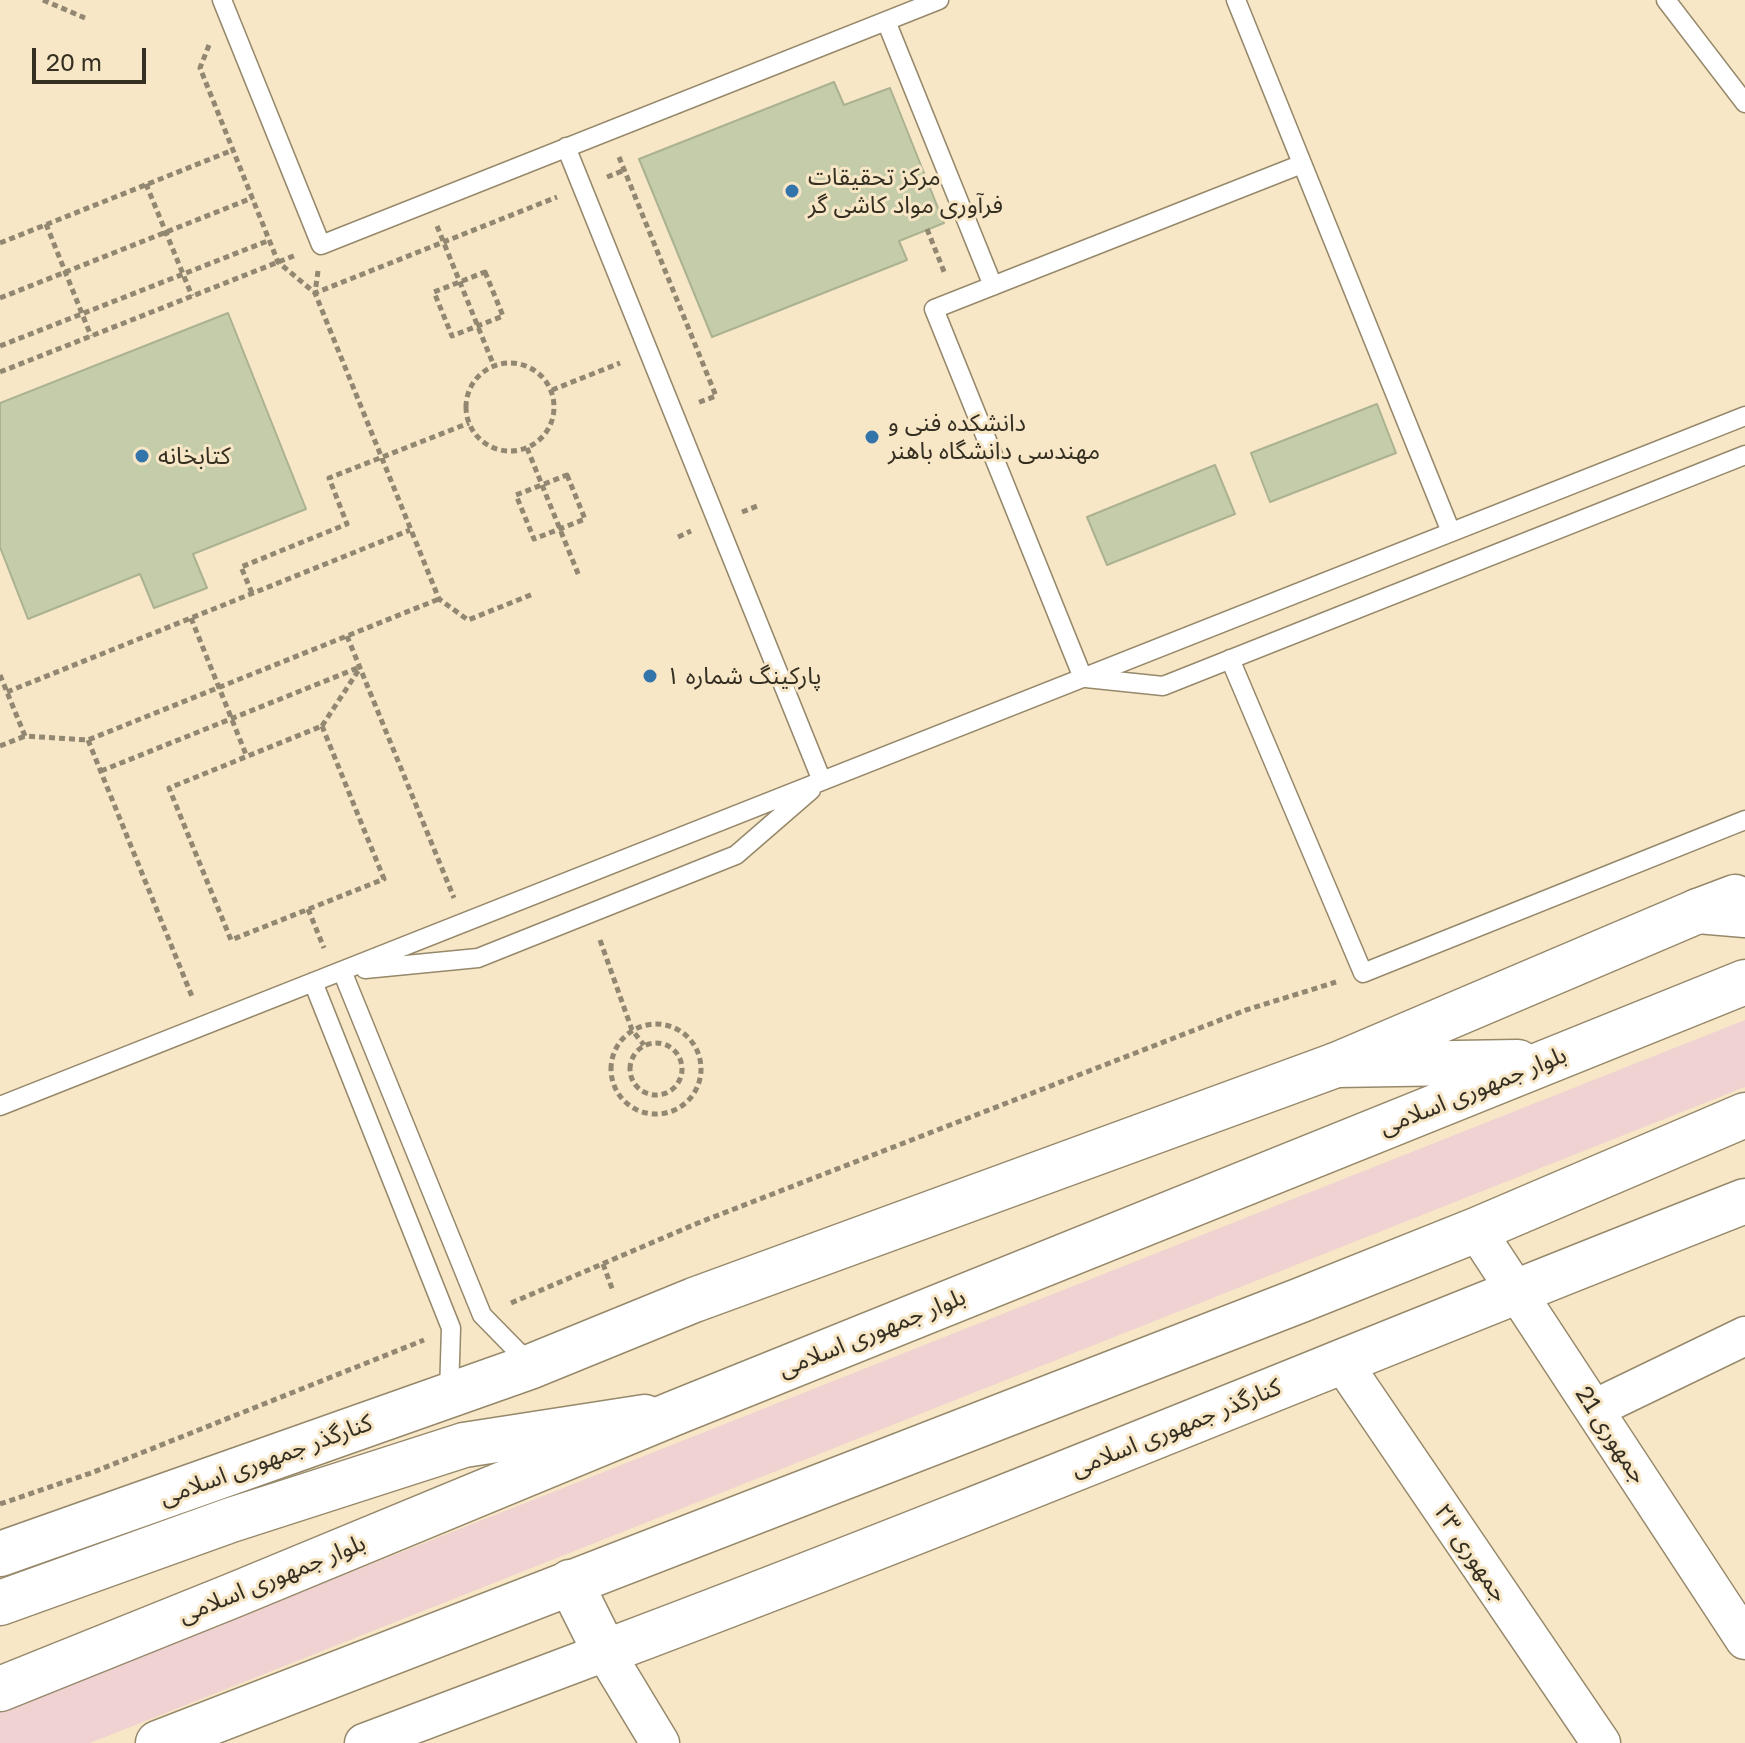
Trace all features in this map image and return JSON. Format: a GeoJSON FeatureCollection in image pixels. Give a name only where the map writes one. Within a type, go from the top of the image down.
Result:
{"type":"FeatureCollection","features":[{"type":"Feature","properties":{"kind":"main road","name":"کنارگذر جمهوری اسلامی"},"geometry":{"type":"LineString","coordinates":[[0,1554],[532,1366],[708,1294],[1336,1065],[1698,911],[1745,894]]}},
{"type":"Feature","properties":{"kind":"main road"},"geometry":{"type":"LineString","coordinates":[[1698,911],[1745,915]]}},
{"type":"Feature","properties":{"kind":"main road","name":"بلوار جمهوری اسلامی"},"geometry":{"type":"LineString","coordinates":[[0,1689],[677,1412],[1745,982]]}},
{"type":"Feature","properties":{"kind":"main road"},"geometry":{"type":"LineString","coordinates":[[1336,1065],[1545,1062]]}},
{"type":"Feature","properties":{"kind":"main road"},"geometry":{"type":"LineString","coordinates":[[158,1743],[1301,1300],[1476,1230],[1745,1115]]}},
{"type":"Feature","properties":{"kind":"main road","name":"کنارگذر جمهوری اسلامی"},"geometry":{"type":"LineString","coordinates":[[605,1652],[787,1583],[1745,1201]]}},
{"type":"Feature","properties":{"kind":"main road"},"geometry":{"type":"LineString","coordinates":[[0,1603],[231,1520],[464,1445],[677,1412]]}},
{"type":"Feature","properties":{"kind":"main road"},"geometry":{"type":"LineString","coordinates":[[570,1582],[605,1652]]}},
{"type":"Feature","properties":{"kind":"street","name":"جمهوری 21"},"geometry":{"type":"LineString","coordinates":[[1476,1230],[1745,1640]]}},
{"type":"Feature","properties":{"kind":"street"},"geometry":{"type":"LineString","coordinates":[[1594,1409],[1745,1336]]}},
{"type":"Feature","properties":{"kind":"street","name":"۲۳ جمهوری"},"geometry":{"type":"LineString","coordinates":[[1342,1362],[1601,1743]]}},
{"type":"Feature","properties":{"kind":"street"},"geometry":{"type":"LineString","coordinates":[[364,1743],[605,1652],[660,1743]]}},
{"type":"Feature","properties":{"kind":"lane"},"geometry":{"type":"LineString","coordinates":[[224,3],[321,245],[939,0]]}},
{"type":"Feature","properties":{"kind":"lane"},"geometry":{"type":"LineString","coordinates":[[1236,0],[1451,532]]}},
{"type":"Feature","properties":{"kind":"lane"},"geometry":{"type":"LineString","coordinates":[[1666,0],[1745,103]]}},
{"type":"Feature","properties":{"kind":"lane"},"geometry":{"type":"LineString","coordinates":[[886,21],[993,286]]}},
{"type":"Feature","properties":{"kind":"lane"},"geometry":{"type":"LineString","coordinates":[[566,147],[822,781]]}},
{"type":"Feature","properties":{"kind":"lane"},"geometry":{"type":"LineString","coordinates":[[1083,678],[934,309],[1302,164]]}},
{"type":"Feature","properties":{"kind":"lane"},"geometry":{"type":"LineString","coordinates":[[0,1106],[1745,416]]}},
{"type":"Feature","properties":{"kind":"lane"},"geometry":{"type":"LineString","coordinates":[[1083,678],[1163,686],[1745,455]]}},
{"type":"Feature","properties":{"kind":"lane"},"geometry":{"type":"LineString","coordinates":[[1230,659],[1363,973],[1745,820]]}},
{"type":"Feature","properties":{"kind":"lane"},"geometry":{"type":"LineString","coordinates":[[338,973],[478,958],[736,855],[822,781]]}},
{"type":"Feature","properties":{"kind":"lane"},"geometry":{"type":"LineString","coordinates":[[338,973],[482,1315],[532,1366]]}},
{"type":"Feature","properties":{"kind":"lane"},"geometry":{"type":"LineString","coordinates":[[313,982],[451,1328],[449,1395]]}},
{"type":"Feature","properties":{"kind":"path"},"geometry":{"type":"LineString","coordinates":[[43,0],[85,18]]}},
{"type":"Feature","properties":{"kind":"path"},"geometry":{"type":"LineString","coordinates":[[224,3],[200,68],[278,262],[315,293],[439,599],[468,620],[533,594]]}},
{"type":"Feature","properties":{"kind":"path"},"geometry":{"type":"LineString","coordinates":[[609,131],[716,396]]}},
{"type":"Feature","properties":{"kind":"path"},"geometry":{"type":"LineString","coordinates":[[0,243],[233,150]]}},
{"type":"Feature","properties":{"kind":"path"},"geometry":{"type":"LineString","coordinates":[[315,293],[625,170]]}},
{"type":"Feature","properties":{"kind":"path"},"geometry":{"type":"LineString","coordinates":[[146,184],[192,296]]}},
{"type":"Feature","properties":{"kind":"path"},"geometry":{"type":"LineString","coordinates":[[0,298],[252,198]]}},
{"type":"Feature","properties":{"kind":"path"},"geometry":{"type":"LineString","coordinates":[[427,203],[494,366]]}},
{"type":"Feature","properties":{"kind":"path"},"geometry":{"type":"LineString","coordinates":[[46,224],[91,336]]}},
{"type":"Feature","properties":{"kind":"path"},"geometry":{"type":"LineString","coordinates":[[927,229],[956,301]]}},
{"type":"Feature","properties":{"kind":"path"},"geometry":{"type":"LineString","coordinates":[[0,346],[270,240]]}},
{"type":"Feature","properties":{"kind":"path"},"geometry":{"type":"LineString","coordinates":[[0,372],[321,245],[315,293]]}},
{"type":"Feature","properties":{"kind":"path"},"geometry":{"type":"LineString","coordinates":[[485,272],[503,316],[452,336],[434,292],[460,282],[485,272]]}},
{"type":"Feature","properties":{"kind":"path"},"geometry":{"type":"LineString","coordinates":[[552,390],[620,363]]}},
{"type":"Feature","properties":{"kind":"path"},"geometry":{"type":"LineString","coordinates":[[521,364],[544,378],[552,390],[553,418],[548,430],[539,441],[527,448],[499,450],[476,435],[469,423],[467,396],[482,373],[494,366],[521,364]]}},
{"type":"Feature","properties":{"kind":"path"},"geometry":{"type":"LineString","coordinates":[[252,593],[241,567],[347,524],[329,478],[469,423]]}},
{"type":"Feature","properties":{"kind":"path"},"geometry":{"type":"LineString","coordinates":[[527,448],[579,576]]}},
{"type":"Feature","properties":{"kind":"path"},"geometry":{"type":"LineString","coordinates":[[567,475],[585,519],[559,529],[534,539],[516,495],[567,475]]}},
{"type":"Feature","properties":{"kind":"path"},"geometry":{"type":"LineString","coordinates":[[7,692],[410,530]]}},
{"type":"Feature","properties":{"kind":"path"},"geometry":{"type":"LineString","coordinates":[[0,746],[25,736],[88,740],[439,599]]}},
{"type":"Feature","properties":{"kind":"path"},"geometry":{"type":"LineString","coordinates":[[191,618],[247,757]]}},
{"type":"Feature","properties":{"kind":"path"},"geometry":{"type":"LineString","coordinates":[[347,636],[463,923]]}},
{"type":"Feature","properties":{"kind":"path"},"geometry":{"type":"LineString","coordinates":[[101,771],[360,667]]}},
{"type":"Feature","properties":{"kind":"path"},"geometry":{"type":"LineString","coordinates":[[322,726],[384,879],[231,940],[169,788],[322,726],[360,667]]}},
{"type":"Feature","properties":{"kind":"path"},"geometry":{"type":"LineString","coordinates":[[0,675],[25,736]]}},
{"type":"Feature","properties":{"kind":"path"},"geometry":{"type":"LineString","coordinates":[[88,740],[204,1026]]}},
{"type":"Feature","properties":{"kind":"path"},"geometry":{"type":"LineString","coordinates":[[308,909],[338,973]]}},
{"type":"Feature","properties":{"kind":"path"},"geometry":{"type":"LineString","coordinates":[[590,913],[632,1030],[644,1045]]}},
{"type":"Feature","properties":{"kind":"path"},"geometry":{"type":"LineString","coordinates":[[482,1315],[698,1223],[1246,1010],[1363,973]]}},
{"type":"Feature","properties":{"kind":"path"},"geometry":{"type":"LineString","coordinates":[[654,1024],[676,1029],[686,1035],[699,1054],[701,1076],[697,1087],[692,1096],[674,1110],[652,1114],[641,1111],[622,1099],[615,1089],[610,1068],[612,1056],[623,1037],[632,1030],[654,1024]]}},
{"type":"Feature","properties":{"kind":"path"},"geometry":{"type":"LineString","coordinates":[[660,1043],[674,1050],[679,1057],[682,1064],[680,1081],[668,1092],[652,1095],[632,1081],[632,1057],[644,1045],[660,1043]]}},
{"type":"Feature","properties":{"kind":"path"},"geometry":{"type":"LineString","coordinates":[[603,1264],[617,1304]]}},
{"type":"Feature","properties":{"kind":"path"},"geometry":{"type":"LineString","coordinates":[[0,1504],[91,1473],[451,1328]]}},
{"type":"Feature","properties":{"kind":"shaded area"},"geometry":{"type":"Polygon","coordinates":[[[1745,1020],[1745,1087],[90,1743],[0,1743],[0,1711],[1745,1020]]]}},
{"type":"Feature","properties":{"kind":"building","name":"مرکز تحقیقات فرآوری مواد کاشی گر"},"geometry":{"type":"Polygon","coordinates":[[[834,82],[844,105],[890,88],[944,223],[899,241],[907,260],[712,337],[639,159],[834,82]]]}},
{"type":"Feature","properties":{"kind":"building","name":"کتابخانه"},"geometry":{"type":"Polygon","coordinates":[[[228,313],[306,509],[193,554],[207,588],[154,608],[140,574],[28,619],[0,547],[0,403],[228,313]]]}},
{"type":"Feature","properties":{"kind":"building"},"geometry":{"type":"Polygon","coordinates":[[[1377,404],[1396,453],[1270,502],[1251,453],[1377,404]]]}},
{"type":"Feature","properties":{"kind":"building"},"geometry":{"type":"Polygon","coordinates":[[[1215,465],[1235,514],[1107,565],[1087,517],[1215,465]]]}},
{"type":"Feature","properties":{"kind":"place","name":"مرکز تحقیقات فرآوری مواد کاشی گر"},"geometry":{"type":"Point","coordinates":[792,191]}},
{"type":"Feature","properties":{"kind":"place","name":"دانشکده فنی و مهندسی دانشگاه باهنر"},"geometry":{"type":"Point","coordinates":[872,437]}},
{"type":"Feature","properties":{"kind":"place","name":"کتابخانه"},"geometry":{"type":"Point","coordinates":[142,456]}},
{"type":"Feature","properties":{"kind":"place","name":"پارکینگ شماره ۱"},"geometry":{"type":"Point","coordinates":[650,676]}}]}
